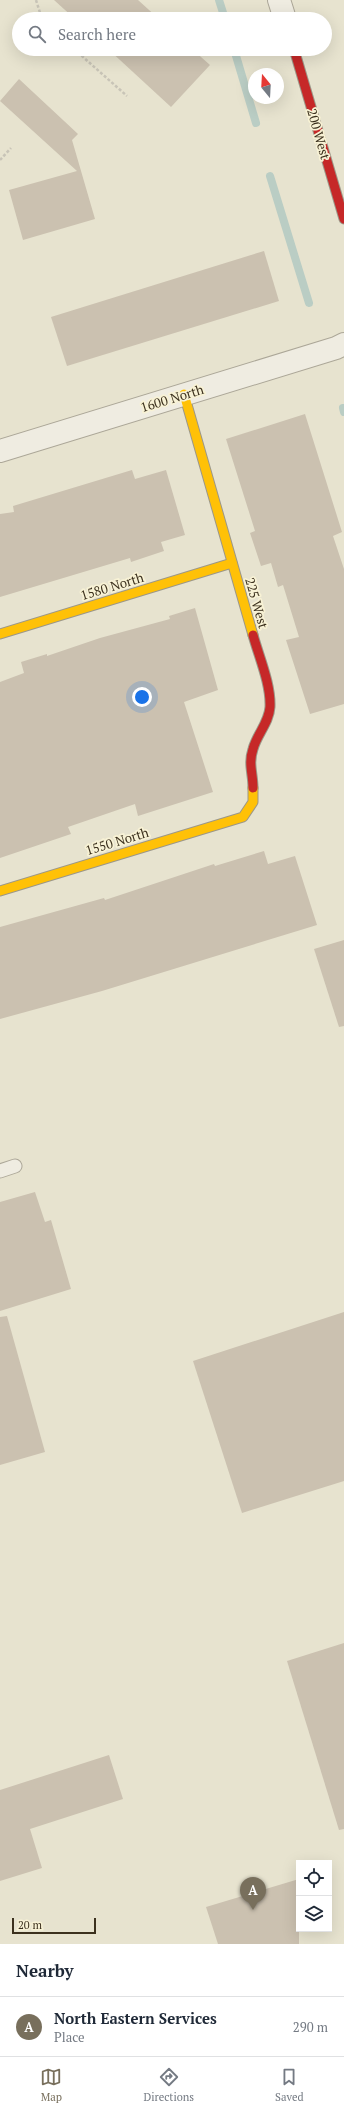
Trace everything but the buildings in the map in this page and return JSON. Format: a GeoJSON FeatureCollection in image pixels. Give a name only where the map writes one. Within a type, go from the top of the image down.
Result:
{"type":"FeatureCollection","features":[{"type":"Feature","properties":{"kind":"street"},"geometry":{"type":"LineString","coordinates":[[279,0],[283,12]]}},
{"type":"Feature","properties":{"kind":"street","name":"200 West"},"geometry":{"type":"LineString","coordinates":[[296,56],[344,219]]}},
{"type":"Feature","properties":{"kind":"street","name":"1600 North"},"geometry":{"type":"LineString","coordinates":[[0,450],[344,344]]}},
{"type":"Feature","properties":{"kind":"street","name":"225 West"},"geometry":{"type":"LineString","coordinates":[[184,394],[268,689],[270,707],[265,727],[253,747],[249,763],[253,782],[253,802],[243,817]]}},
{"type":"Feature","properties":{"kind":"street","name":"1580 North"},"geometry":{"type":"LineString","coordinates":[[0,634],[232,563]]}},
{"type":"Feature","properties":{"kind":"street","name":"1550 North"},"geometry":{"type":"LineString","coordinates":[[0,891],[243,817]]}},
{"type":"Feature","properties":{"kind":"lane"},"geometry":{"type":"LineString","coordinates":[[0,1171],[15,1166]]}},
{"type":"Feature","properties":{"kind":"path"},"geometry":{"type":"LineString","coordinates":[[36,0],[40,12]]}},
{"type":"Feature","properties":{"kind":"path"},"geometry":{"type":"LineString","coordinates":[[82,56],[127,96]]}},
{"type":"Feature","properties":{"kind":"path"},"geometry":{"type":"LineString","coordinates":[[0,160],[11,148]]}},
{"type":"Feature","properties":{"kind":"waterway"},"geometry":{"type":"LineString","coordinates":[[219,0],[223,12]]}},
{"type":"Feature","properties":{"kind":"waterway"},"geometry":{"type":"LineString","coordinates":[[236,56],[256,123]]}},
{"type":"Feature","properties":{"kind":"waterway"},"geometry":{"type":"LineString","coordinates":[[270,176],[309,303]]}},
{"type":"Feature","properties":{"kind":"waterway"},"geometry":{"type":"LineString","coordinates":[[343,408],[344,412]]}},
{"type":"Feature","properties":{"kind":"traffic: slow"},"geometry":{"type":"LineString","coordinates":[[184,394],[253,635]]}},
{"type":"Feature","properties":{"kind":"traffic: slow"},"geometry":{"type":"LineString","coordinates":[[0,634],[232,563]]}},
{"type":"Feature","properties":{"kind":"traffic: slow"},"geometry":{"type":"LineString","coordinates":[[0,891],[243,817],[253,802],[253,788]]}},
{"type":"Feature","properties":{"kind":"traffic: jam"},"geometry":{"type":"LineString","coordinates":[[296,56],[344,219]]}},
{"type":"Feature","properties":{"kind":"traffic: jam"},"geometry":{"type":"LineString","coordinates":[[253,635],[267,680],[270,698],[269,713],[252,754],[251,764],[253,788]]}},
{"type":"Feature","properties":{"kind":"place","name":"North Eastern Services"},"geometry":{"type":"Point","coordinates":[253,1910]}}]}
